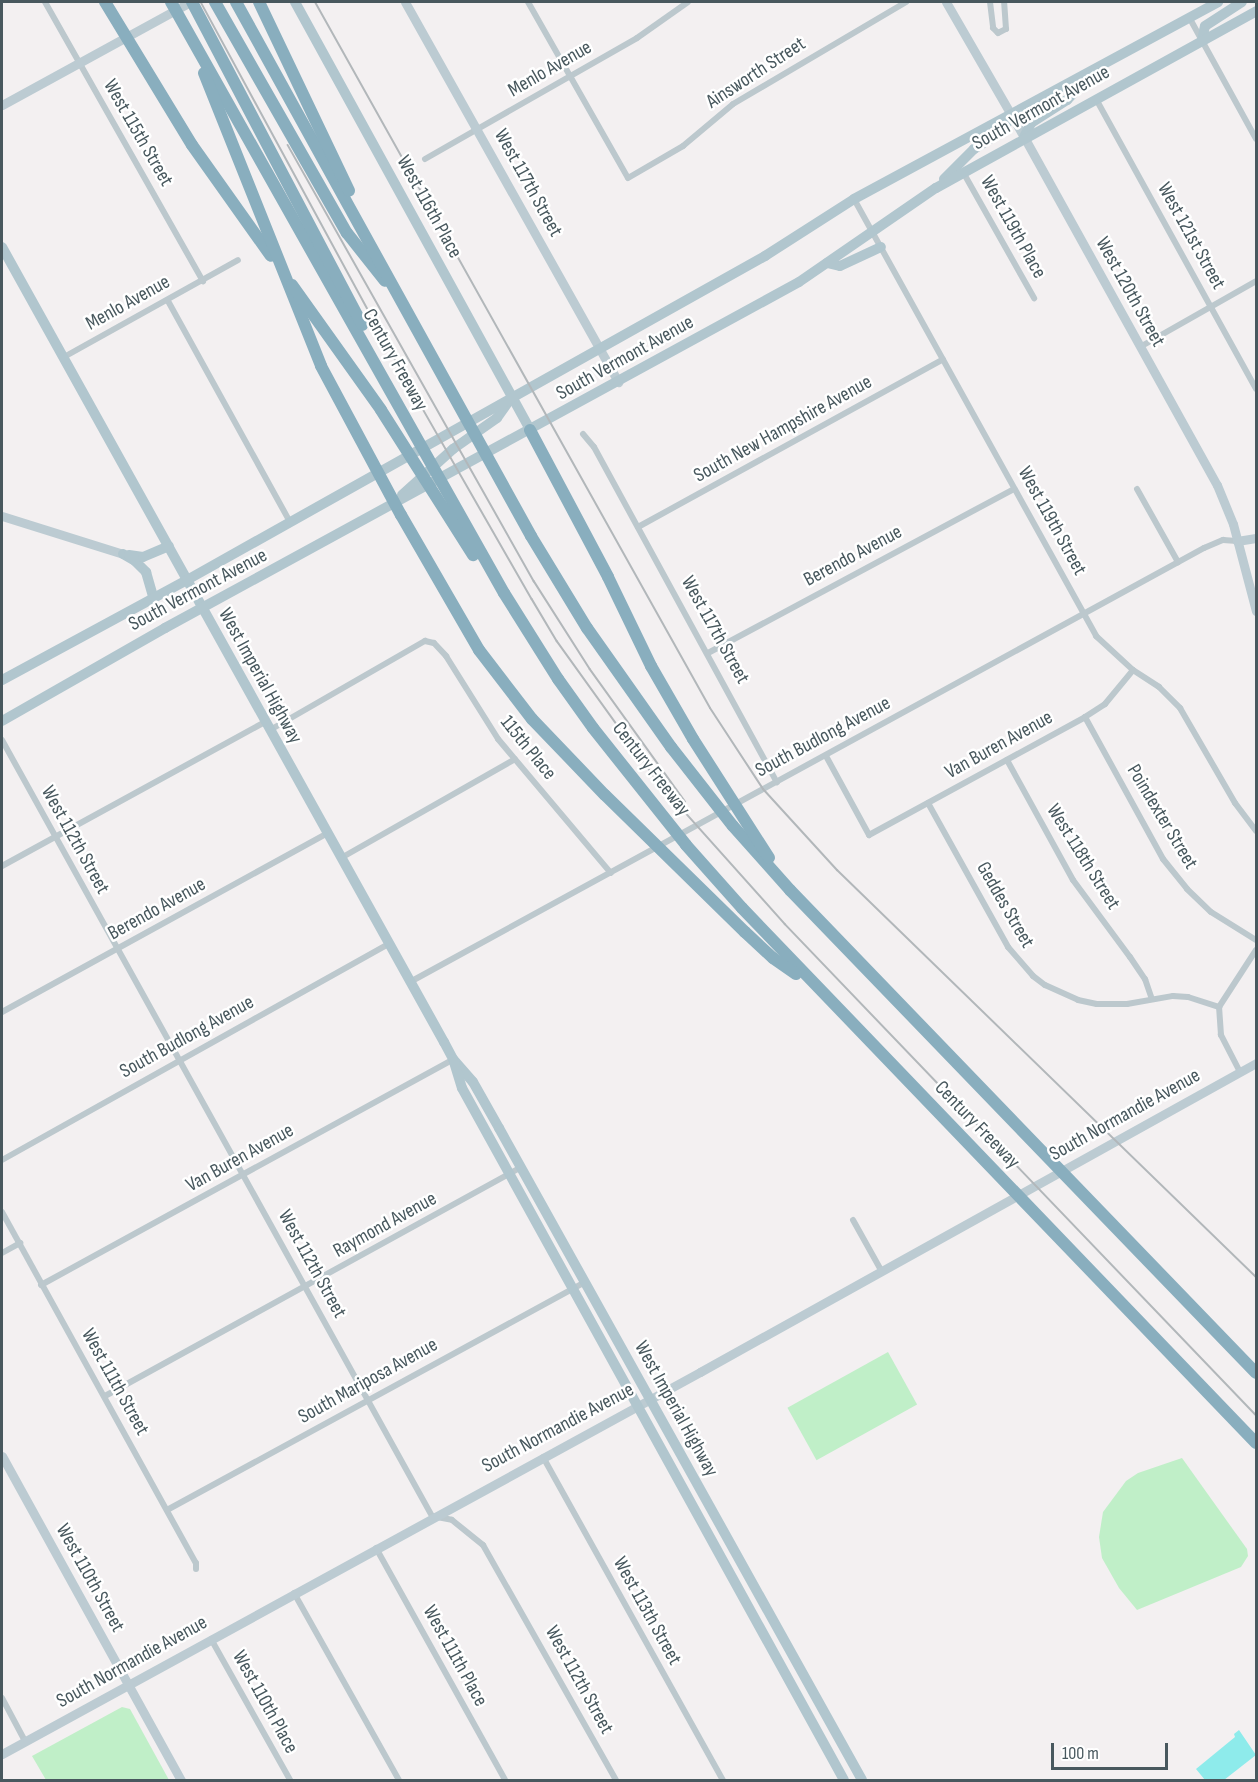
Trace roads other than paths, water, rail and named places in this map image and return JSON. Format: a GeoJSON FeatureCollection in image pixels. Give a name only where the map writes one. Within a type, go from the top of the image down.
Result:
{"type":"FeatureCollection","features":[{"type":"Feature","properties":{"kind":"highway"},"geometry":{"type":"LineString","coordinates":[[105,2],[192,145],[381,410],[508,610],[558,679]]}},
{"type":"Feature","properties":{"kind":"highway","name":"Century Freeway"},"geometry":{"type":"LineString","coordinates":[[171,2],[499,585],[558,679],[686,845],[818,990],[1257,1443]]}},
{"type":"Feature","properties":{"kind":"highway"},"geometry":{"type":"LineString","coordinates":[[191,2],[343,288],[418,440]]}},
{"type":"Feature","properties":{"kind":"highway"},"geometry":{"type":"LineString","coordinates":[[215,2],[347,233],[408,311]]}},
{"type":"Feature","properties":{"kind":"highway"},"geometry":{"type":"LineString","coordinates":[[259,2],[326,139],[379,258]]}},
{"type":"Feature","properties":{"kind":"highway","name":"Century Freeway"},"geometry":{"type":"LineString","coordinates":[[239,6],[531,536],[587,628],[697,781],[790,890],[1257,1373]]}},
{"type":"Feature","properties":{"kind":"highway"},"geometry":{"type":"LineString","coordinates":[[193,41],[311,346],[384,470],[395,504],[479,650],[532,719],[745,932],[773,958],[818,990]]}},
{"type":"Feature","properties":{"kind":"highway"},"geometry":{"type":"LineString","coordinates":[[530,430],[608,577],[651,666],[693,739],[790,890]]}},
{"type":"Feature","properties":{"kind":"main road","name":"West 116th Place"},"geometry":{"type":"LineString","coordinates":[[295,2],[530,430]]}},
{"type":"Feature","properties":{"kind":"main road","name":"South Vermont Avenue"},"geometry":{"type":"LineString","coordinates":[[2,680],[384,470],[498,410],[512,396],[765,256],[854,199],[1218,2]]}},
{"type":"Feature","properties":{"kind":"main road"},"geometry":{"type":"LineString","coordinates":[[1202,41],[1205,26],[1242,2]]}},
{"type":"Feature","properties":{"kind":"main road"},"geometry":{"type":"LineString","coordinates":[[1234,23],[1252,2]]}},
{"type":"Feature","properties":{"kind":"main road","name":"South Vermont Avenue"},"geometry":{"type":"LineString","coordinates":[[2,720],[202,608],[395,504],[406,494],[515,439],[800,282],[936,188],[1024,137],[1257,11]]}},
{"type":"Feature","properties":{"kind":"main road"},"geometry":{"type":"LineString","coordinates":[[1024,137],[1031,123],[1067,100],[1095,69]]}},
{"type":"Feature","properties":{"kind":"main road"},"geometry":{"type":"LineString","coordinates":[[936,188],[963,158],[1003,130],[1011,115]]}},
{"type":"Feature","properties":{"kind":"main road","name":"West Imperial Highway"},"geometry":{"type":"LineString","coordinates":[[2,247],[453,1059],[473,1082],[522,1167],[649,1400],[862,1780]]}},
{"type":"Feature","properties":{"kind":"main road"},"geometry":{"type":"LineString","coordinates":[[827,263],[840,266],[881,247]]}},
{"type":"Feature","properties":{"kind":"main road"},"geometry":{"type":"LineString","coordinates":[[406,494],[498,410]]}},
{"type":"Feature","properties":{"kind":"main road"},"geometry":{"type":"LineString","coordinates":[[123,554],[143,557],[169,546]]}},
{"type":"Feature","properties":{"kind":"main road"},"geometry":{"type":"LineString","coordinates":[[123,554],[135,561],[146,572],[153,597]]}},
{"type":"Feature","properties":{"kind":"main road","name":"West Imperial Highway"},"geometry":{"type":"LineString","coordinates":[[453,1059],[462,1088],[844,1780]]}},
{"type":"Feature","properties":{"kind":"main road"},"geometry":{"type":"LineString","coordinates":[[462,1088],[478,1103],[501,1144],[511,1149]]}},
{"type":"Feature","properties":{"kind":"street","name":"West 115th Street"},"geometry":{"type":"LineString","coordinates":[[45,2],[203,281]]}},
{"type":"Feature","properties":{"kind":"street"},"geometry":{"type":"LineString","coordinates":[[2,105],[191,2]]}},
{"type":"Feature","properties":{"kind":"street","name":"West 117th Street"},"geometry":{"type":"LineString","coordinates":[[405,2],[618,382]]}},
{"type":"Feature","properties":{"kind":"street"},"geometry":{"type":"LineString","coordinates":[[528,2],[570,78]]}},
{"type":"Feature","properties":{"kind":"street","name":"Menlo Avenue"},"geometry":{"type":"LineString","coordinates":[[424,159],[570,78],[637,38],[688,2]]}},
{"type":"Feature","properties":{"kind":"street","name":"Ainsworth Street"},"geometry":{"type":"LineString","coordinates":[[570,78],[628,178],[683,146],[733,104],[906,2]]}},
{"type":"Feature","properties":{"kind":"street","name":"West 120th Street"},"geometry":{"type":"LineString","coordinates":[[945,2],[1024,137],[1217,485],[1237,541],[1257,611]]}},
{"type":"Feature","properties":{"kind":"street"},"geometry":{"type":"LineString","coordinates":[[990,2],[993,28],[998,33],[1006,29],[1004,2]]}},
{"type":"Feature","properties":{"kind":"street"},"geometry":{"type":"LineString","coordinates":[[1189,17],[1257,139]]}},
{"type":"Feature","properties":{"kind":"street","name":"West 121st Street"},"geometry":{"type":"LineString","coordinates":[[1096,98],[1257,389]]}},
{"type":"Feature","properties":{"kind":"street","name":"West 119th Place"},"geometry":{"type":"LineString","coordinates":[[963,172],[1034,298]]}},
{"type":"Feature","properties":{"kind":"street","name":"West 119th Street"},"geometry":{"type":"LineString","coordinates":[[854,199],[1096,636],[1133,670],[1159,687],[1180,708],[1235,803],[1257,831]]}},
{"type":"Feature","properties":{"kind":"street","name":"Menlo Avenue"},"geometry":{"type":"LineString","coordinates":[[64,357],[238,260]]}},
{"type":"Feature","properties":{"kind":"street"},"geometry":{"type":"LineString","coordinates":[[1140,347],[1257,281]]}},
{"type":"Feature","properties":{"kind":"street"},"geometry":{"type":"LineString","coordinates":[[168,301],[290,522]]}},
{"type":"Feature","properties":{"kind":"street","name":"South New Hampshire Avenue"},"geometry":{"type":"LineString","coordinates":[[638,527],[943,360]]}},
{"type":"Feature","properties":{"kind":"street","name":"West 117th Street"},"geometry":{"type":"LineString","coordinates":[[583,434],[594,447],[777,782]]}},
{"type":"Feature","properties":{"kind":"street","name":"Berendo Avenue"},"geometry":{"type":"LineString","coordinates":[[708,653],[1014,489]]}},
{"type":"Feature","properties":{"kind":"street"},"geometry":{"type":"LineString","coordinates":[[1137,489],[1178,562]]}},
{"type":"Feature","properties":{"kind":"street"},"geometry":{"type":"LineString","coordinates":[[2,516],[123,554]]}},
{"type":"Feature","properties":{"kind":"street","name":"South Budlong Avenue"},"geometry":{"type":"LineString","coordinates":[[410,982],[1178,562],[1223,540],[1237,541],[1257,538]]}},
{"type":"Feature","properties":{"kind":"street","name":"115th Place"},"geometry":{"type":"LineString","coordinates":[[268,726],[425,641],[434,643],[446,656],[485,721],[611,873]]}},
{"type":"Feature","properties":{"kind":"street","name":"Van Buren Avenue"},"geometry":{"type":"LineString","coordinates":[[826,756],[869,835],[1085,717],[1105,704],[1133,670]]}},
{"type":"Feature","properties":{"kind":"street","name":"Poindexter Street"},"geometry":{"type":"LineString","coordinates":[[1085,717],[1163,859],[1186,889],[1211,912],[1257,940]]}},
{"type":"Feature","properties":{"kind":"street"},"geometry":{"type":"LineString","coordinates":[[2,866],[268,726]]}},
{"type":"Feature","properties":{"kind":"street","name":"West 112th Street"},"geometry":{"type":"LineString","coordinates":[[2,740],[432,1516],[452,1520],[483,1545],[616,1780]]}},
{"type":"Feature","properties":{"kind":"street"},"geometry":{"type":"LineString","coordinates":[[341,858],[515,759]]}},
{"type":"Feature","properties":{"kind":"street","name":"West 118th Street"},"geometry":{"type":"LineString","coordinates":[[1007,760],[1073,880],[1131,957],[1145,980],[1152,999]]}},
{"type":"Feature","properties":{"kind":"street","name":"Geddes Street"},"geometry":{"type":"LineString","coordinates":[[928,803],[1008,947],[1033,976],[1060,993],[1097,1004],[1127,1004],[1173,996],[1188,997],[1219,1007]]}},
{"type":"Feature","properties":{"kind":"street","name":"Berendo Avenue"},"geometry":{"type":"LineString","coordinates":[[2,1012],[327,833]]}},
{"type":"Feature","properties":{"kind":"street","name":"South Budlong Avenue"},"geometry":{"type":"LineString","coordinates":[[2,1160],[389,944]]}},
{"type":"Feature","properties":{"kind":"street"},"geometry":{"type":"LineString","coordinates":[[1240,1072],[1221,1035],[1219,1007],[1257,950]]}},
{"type":"Feature","properties":{"kind":"street","name":"Van Buren Avenue"},"geometry":{"type":"LineString","coordinates":[[41,1285],[453,1059]]}},
{"type":"Feature","properties":{"kind":"street","name":"South Normandie Avenue"},"geometry":{"type":"LineString","coordinates":[[2,1754],[432,1516],[649,1400],[1257,1063]]}},
{"type":"Feature","properties":{"kind":"street","name":"Raymond Avenue"},"geometry":{"type":"LineString","coordinates":[[105,1396],[522,1167]]}},
{"type":"Feature","properties":{"kind":"street","name":"West 111th Street"},"geometry":{"type":"LineString","coordinates":[[2,1212],[137,1454],[196,1563],[196,1569]]}},
{"type":"Feature","properties":{"kind":"street"},"geometry":{"type":"LineString","coordinates":[[853,1220],[881,1270]]}},
{"type":"Feature","properties":{"kind":"street"},"geometry":{"type":"LineString","coordinates":[[2,1253],[20,1244]]}},
{"type":"Feature","properties":{"kind":"street","name":"South Mariposa Avenue"},"geometry":{"type":"LineString","coordinates":[[166,1510],[585,1282]]}},
{"type":"Feature","properties":{"kind":"street","name":"West 110th Street"},"geometry":{"type":"LineString","coordinates":[[2,1456],[181,1780]]}},
{"type":"Feature","properties":{"kind":"street","name":"West 113th Street"},"geometry":{"type":"LineString","coordinates":[[543,1457],[723,1780]]}},
{"type":"Feature","properties":{"kind":"street","name":"West 111th Place"},"geometry":{"type":"LineString","coordinates":[[376,1548],[505,1780]]}},
{"type":"Feature","properties":{"kind":"street"},"geometry":{"type":"LineString","coordinates":[[294,1593],[399,1780]]}},
{"type":"Feature","properties":{"kind":"street","name":"West 110th Place"},"geometry":{"type":"LineString","coordinates":[[211,1639],[290,1780]]}},
{"type":"Feature","properties":{"kind":"street"},"geometry":{"type":"LineString","coordinates":[[2,1698],[25,1741]]}},
{"type":"Feature","properties":{"kind":"water"},"geometry":{"type":"Polygon","coordinates":[[[1239,1730],[1256,1755],[1224,1780],[1205,1780],[1196,1769],[1235,1737],[1234,1734],[1239,1730]]]}},
{"type":"Feature","properties":{"kind":"tram line"},"geometry":{"type":"LineString","coordinates":[[201,2],[407,381],[532,599],[557,641],[659,783],[785,924],[1256,1415]]}},
{"type":"Feature","properties":{"kind":"tram line"},"geometry":{"type":"LineString","coordinates":[[288,145],[534,581],[590,669],[685,801]]}},
{"type":"Feature","properties":{"kind":"railway"},"geometry":{"type":"LineString","coordinates":[[315,2],[710,708],[763,789],[837,870],[1256,1277]]}}]}
